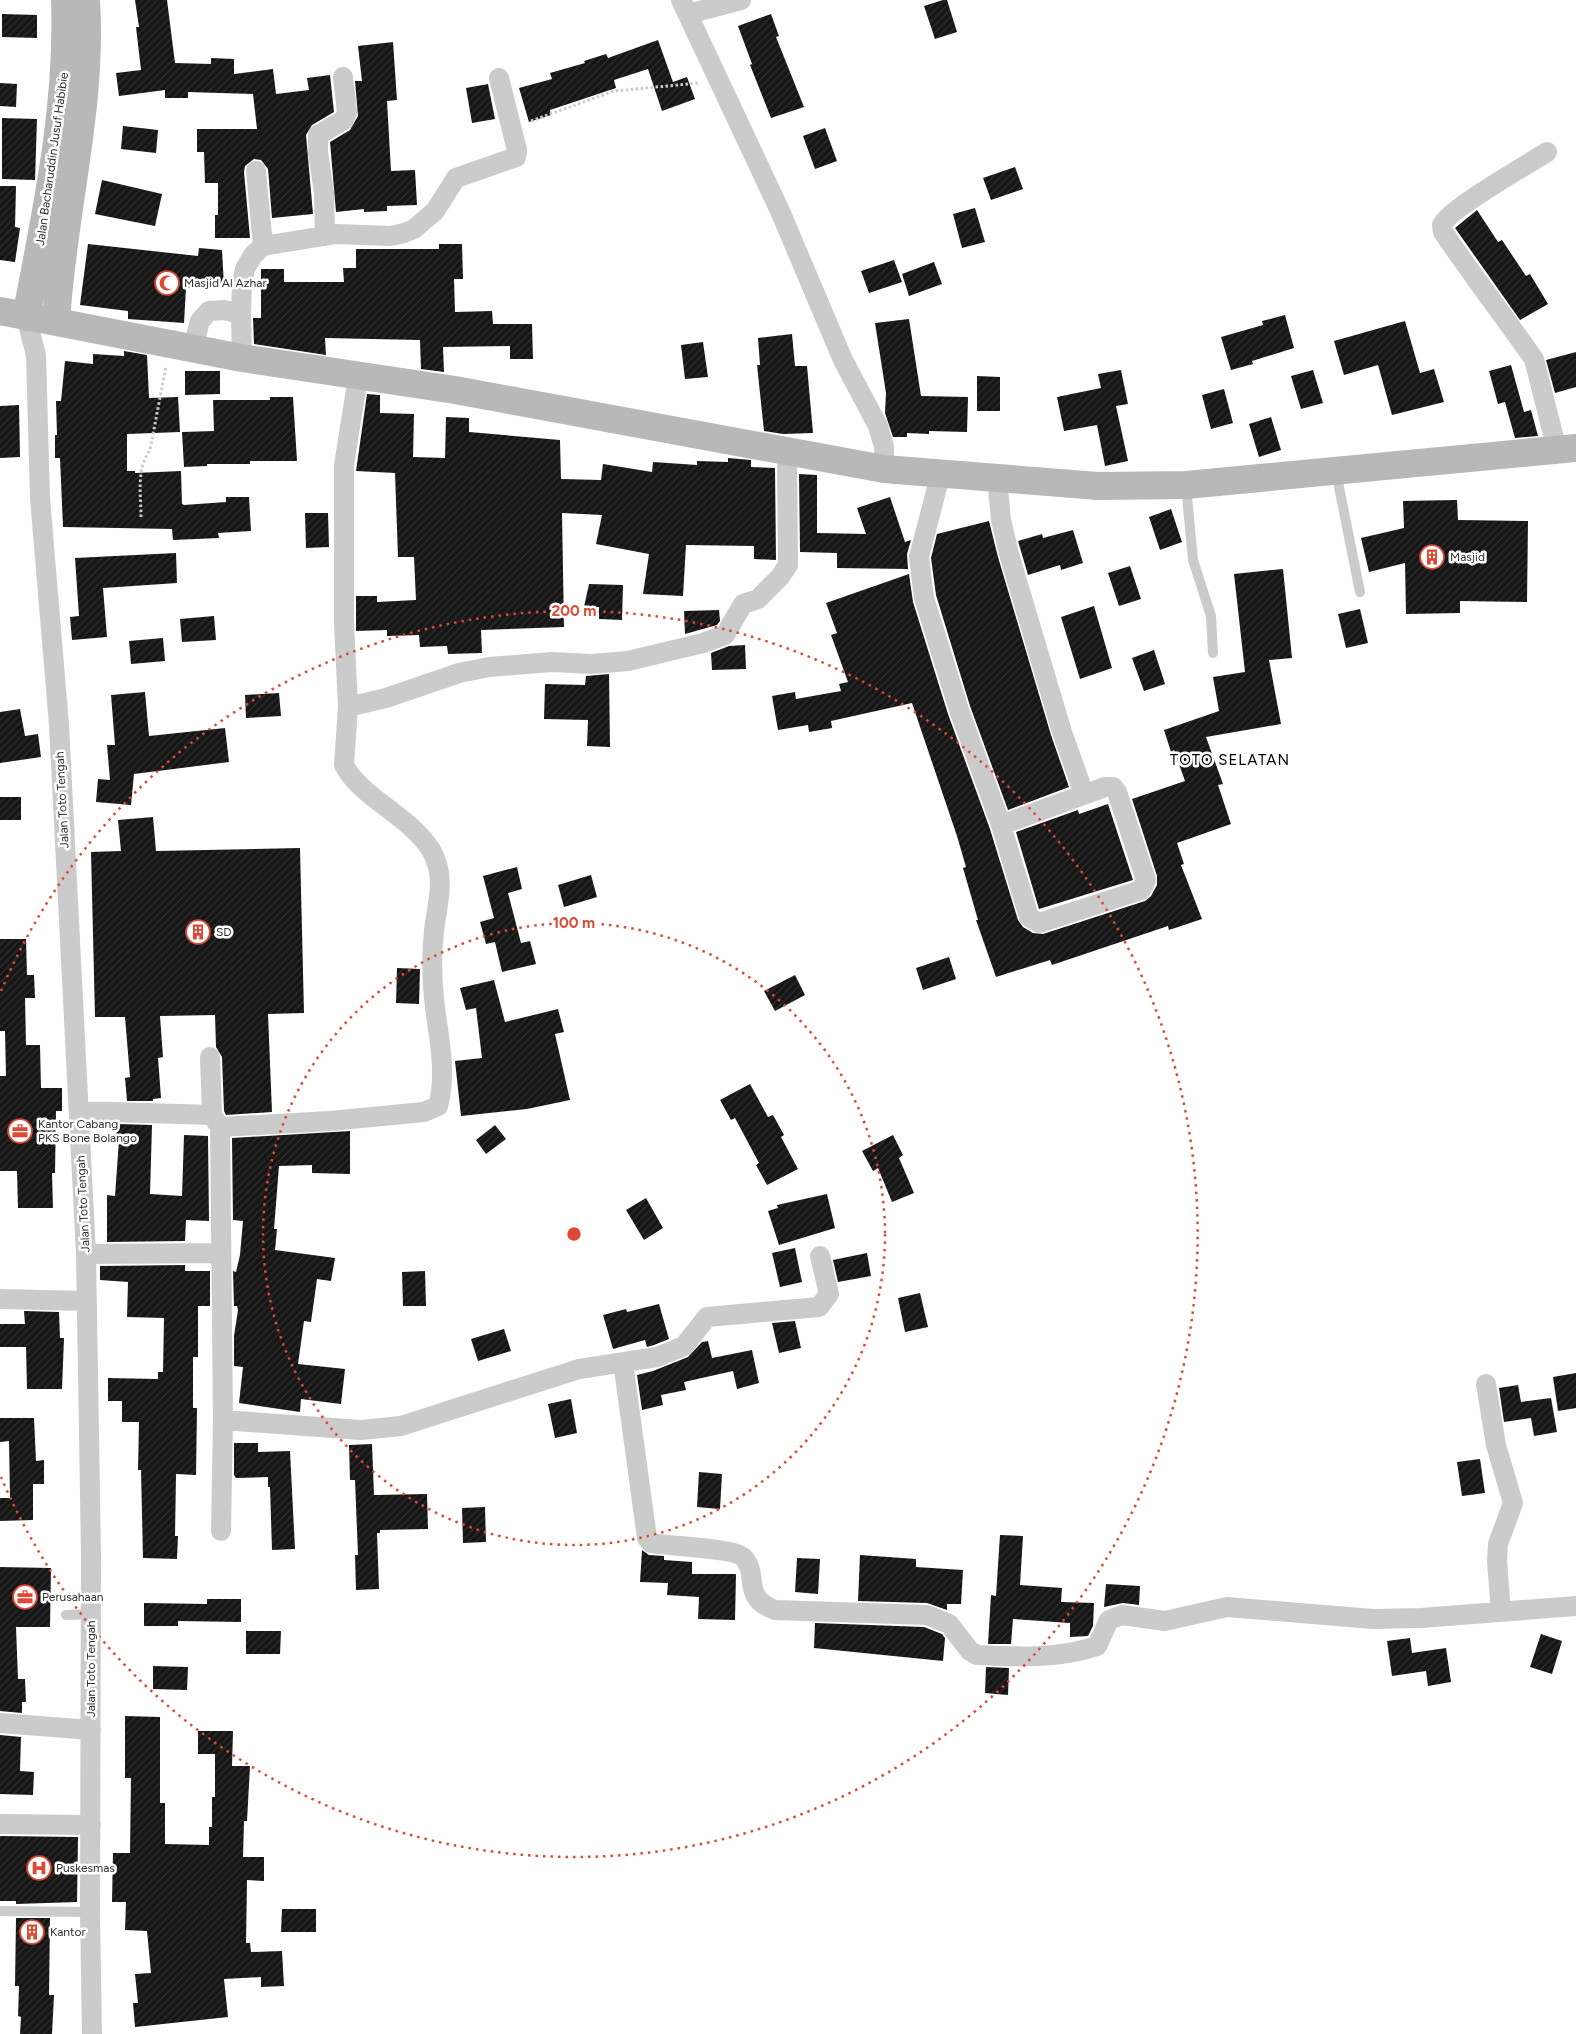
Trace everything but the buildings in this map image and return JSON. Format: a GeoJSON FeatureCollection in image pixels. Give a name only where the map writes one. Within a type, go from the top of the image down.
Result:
{"type":"FeatureCollection","features":[{"type":"Feature","properties":{"kind":"main road","name":"Jalan Bacharuddin Jusuf Habibie"},"geometry":{"type":"LineString","coordinates":[[26,317],[45,218],[76,1]]}},
{"type":"Feature","properties":{"kind":"main road"},"geometry":{"type":"LineString","coordinates":[[56,322],[58,287],[85,86],[76,1]]}},
{"type":"Feature","properties":{"kind":"main road"},"geometry":{"type":"LineString","coordinates":[[0,311],[242,358],[358,377],[455,390],[884,469],[941,472],[1098,486],[1186,485],[1567,449]]}},
{"type":"Feature","properties":{"kind":"street"},"geometry":{"type":"LineString","coordinates":[[741,0],[684,7],[717,82],[780,211],[843,360],[878,426],[884,447],[884,469]]}},
{"type":"Feature","properties":{"kind":"street"},"geometry":{"type":"LineString","coordinates":[[325,236],[324,193],[318,152],[318,135],[344,120],[347,112],[344,77]]}},
{"type":"Feature","properties":{"kind":"street"},"geometry":{"type":"LineString","coordinates":[[242,358],[240,314],[245,269],[253,256],[263,246],[325,236],[364,234],[391,236],[414,228],[435,210],[456,178],[516,157],[518,150],[499,78]]}},
{"type":"Feature","properties":{"kind":"street"},"geometry":{"type":"LineString","coordinates":[[1547,152],[1484,191],[1458,210],[1442,225],[1443,232],[1534,359],[1567,449]]}},
{"type":"Feature","properties":{"kind":"street"},"geometry":{"type":"LineString","coordinates":[[256,171],[263,246]]}},
{"type":"Feature","properties":{"kind":"street"},"geometry":{"type":"LineString","coordinates":[[181,345],[209,311],[224,310],[240,314]]}},
{"type":"Feature","properties":{"kind":"street","name":"Jalan Toto Tengah"},"geometry":{"type":"LineString","coordinates":[[26,317],[36,355],[40,498],[59,725],[86,1254],[91,1614],[90,1912],[92,2034]]}},
{"type":"Feature","properties":{"kind":"street"},"geometry":{"type":"LineString","coordinates":[[36,355],[56,322]]}},
{"type":"Feature","properties":{"kind":"street"},"geometry":{"type":"LineString","coordinates":[[79,1111],[216,1121],[330,1121],[424,1112],[438,1106],[442,1065],[432,969],[434,928],[440,900],[438,866],[432,852],[418,832],[349,774],[344,756],[348,707],[344,623],[344,465],[358,377]]}},
{"type":"Feature","properties":{"kind":"street"},"geometry":{"type":"LineString","coordinates":[[348,707],[386,698],[459,673],[489,667],[552,662],[591,664],[628,661],[703,643],[725,635],[743,604],[758,599],[780,577],[788,565],[786,450]]}},
{"type":"Feature","properties":{"kind":"street"},"geometry":{"type":"LineString","coordinates":[[941,472],[919,557],[924,598],[959,710],[1001,825],[1029,917],[1039,923],[1141,890],[1146,880],[1117,792],[1113,787],[1105,786],[1001,825]]}},
{"type":"Feature","properties":{"kind":"street"},"geometry":{"type":"LineString","coordinates":[[997,478],[1000,520],[1008,554],[1062,732],[1084,794]]}},
{"type":"Feature","properties":{"kind":"street"},"geometry":{"type":"LineString","coordinates":[[210,1057],[216,1121],[222,1253],[223,1420],[220,1531]]}},
{"type":"Feature","properties":{"kind":"street"},"geometry":{"type":"LineString","coordinates":[[86,1254],[222,1253]]}},
{"type":"Feature","properties":{"kind":"street"},"geometry":{"type":"LineString","coordinates":[[223,1420],[361,1430],[402,1426],[579,1368],[657,1357],[684,1346],[707,1317],[819,1307],[829,1294],[820,1256]]}},
{"type":"Feature","properties":{"kind":"street"},"geometry":{"type":"LineString","coordinates":[[0,1299],[87,1301]]}},
{"type":"Feature","properties":{"kind":"street"},"geometry":{"type":"LineString","coordinates":[[624,1362],[647,1538],[651,1543],[728,1552],[742,1556],[746,1562],[756,1597],[766,1606],[775,1610],[928,1615],[949,1624],[970,1651],[977,1655],[1030,1657],[1055,1655],[1097,1646],[1109,1620],[1122,1615],[1165,1620],[1227,1606],[1372,1618],[1421,1618],[1576,1606]]}},
{"type":"Feature","properties":{"kind":"street"},"geometry":{"type":"LineString","coordinates":[[1486,1384],[1496,1445],[1513,1503],[1498,1544],[1497,1561],[1501,1612]]}},
{"type":"Feature","properties":{"kind":"street"},"geometry":{"type":"LineString","coordinates":[[0,1723],[91,1730]]}},
{"type":"Feature","properties":{"kind":"street"},"geometry":{"type":"LineString","coordinates":[[0,1824],[91,1825]]}},
{"type":"Feature","properties":{"kind":"lane"},"geometry":{"type":"LineString","coordinates":[[1336,471],[1360,592]]}},
{"type":"Feature","properties":{"kind":"lane"},"geometry":{"type":"LineString","coordinates":[[1186,485],[1193,560],[1211,616],[1214,653]]}},
{"type":"Feature","properties":{"kind":"lane"},"geometry":{"type":"LineString","coordinates":[[66,1615],[91,1614]]}},
{"type":"Feature","properties":{"kind":"lane"},"geometry":{"type":"LineString","coordinates":[[0,1911],[90,1912]]}},
{"type":"Feature","properties":{"kind":"path"},"geometry":{"type":"LineString","coordinates":[[512,128],[614,91],[717,82]]}},
{"type":"Feature","properties":{"kind":"path"},"geometry":{"type":"LineString","coordinates":[[141,517],[141,471],[181,345]]}},
{"type":"Feature","properties":{"kind":"place","name":"Masjid Al Azhar"},"geometry":{"type":"Point","coordinates":[167,283]}},
{"type":"Feature","properties":{"kind":"place","name":"Masjid"},"geometry":{"type":"Point","coordinates":[1432,557]}},
{"type":"Feature","properties":{"kind":"place","name":"SD"},"geometry":{"type":"Point","coordinates":[198,932]}},
{"type":"Feature","properties":{"kind":"place","name":"Kantor Cabang PKS Bone Bolango"},"geometry":{"type":"Point","coordinates":[20,1131]}},
{"type":"Feature","properties":{"kind":"place","name":"Perusahaan"},"geometry":{"type":"Point","coordinates":[25,1597]}},
{"type":"Feature","properties":{"kind":"place","name":"Puskesmas"},"geometry":{"type":"Point","coordinates":[39,1868]}},
{"type":"Feature","properties":{"kind":"place","name":"Kantor"},"geometry":{"type":"Point","coordinates":[32,1932]}},
{"type":"Feature","properties":{"kind":"district","name":"TOTO SELATAN"},"geometry":{"type":"Point","coordinates":[1230,760]}}]}
